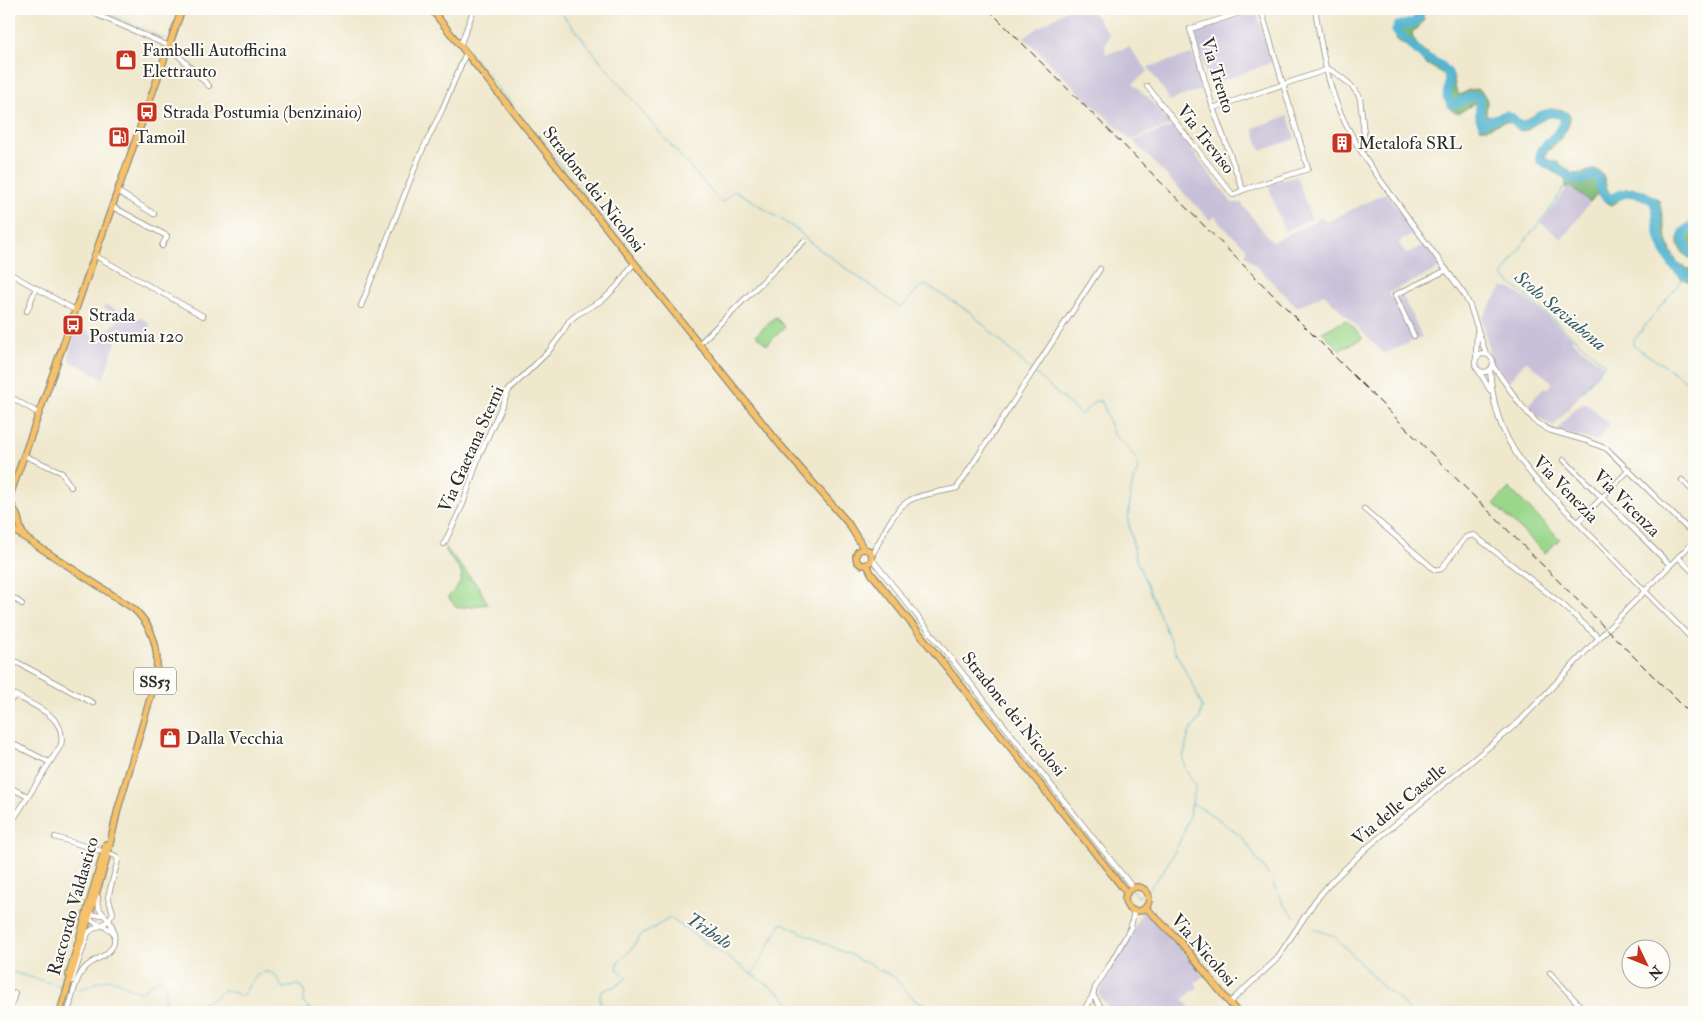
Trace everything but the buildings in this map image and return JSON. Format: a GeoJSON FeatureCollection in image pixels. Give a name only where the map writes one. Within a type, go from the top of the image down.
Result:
{"type":"FeatureCollection","features":[{"type":"Feature","properties":{"kind":"main road"},"geometry":{"type":"LineString","coordinates":[[25,537],[21,532],[9,497],[182,9]]}},
{"type":"Feature","properties":{"kind":"main road","name":"Stradone dei Nicolosi"},"geometry":{"type":"LineString","coordinates":[[431,9],[698,344],[781,446],[848,523],[864,549],[870,552],[872,557]]}},
{"type":"Feature","properties":{"kind":"main road"},"geometry":{"type":"LineString","coordinates":[[9,511],[15,514]]}},
{"type":"Feature","properties":{"kind":"main road"},"geometry":{"type":"LineString","coordinates":[[9,528],[14,527],[18,522]]}},
{"type":"Feature","properties":{"kind":"main road","name":"Raccordo Valdastico"},"geometry":{"type":"LineString","coordinates":[[9,528],[132,607],[146,621],[158,654],[157,674],[72,964],[60,1012]]}},
{"type":"Feature","properties":{"kind":"main road","name":"Stradone dei Nicolosi"},"geometry":{"type":"LineString","coordinates":[[864,549],[858,554],[857,559],[862,564],[867,564],[872,573],[1126,893],[1126,904],[1134,912]]}},
{"type":"Feature","properties":{"kind":"main road"},"geometry":{"type":"LineString","coordinates":[[867,564],[872,557]]}},
{"type":"Feature","properties":{"kind":"main road","name":"Raccordo Valdastico"},"geometry":{"type":"LineString","coordinates":[[60,1012],[89,917],[103,857]]}},
{"type":"Feature","properties":{"kind":"main road"},"geometry":{"type":"LineString","coordinates":[[1126,893],[1133,888]]}},
{"type":"Feature","properties":{"kind":"main road","name":"Stradone dei Nicolosi"},"geometry":{"type":"LineString","coordinates":[[1133,888],[1142,888],[1148,893],[1150,901],[1146,908]]}},
{"type":"Feature","properties":{"kind":"main road"},"geometry":{"type":"LineString","coordinates":[[1134,912],[1139,912],[1146,908]]}},
{"type":"Feature","properties":{"kind":"main road","name":"Via Nicolosi"},"geometry":{"type":"LineString","coordinates":[[1146,908],[1178,939],[1237,1012]]}},
{"type":"Feature","properties":{"kind":"street"},"geometry":{"type":"LineString","coordinates":[[84,9],[169,46],[209,86]]}},
{"type":"Feature","properties":{"kind":"street"},"geometry":{"type":"LineString","coordinates":[[460,46],[474,9]]}},
{"type":"Feature","properties":{"kind":"street","name":"Via Trento"},"geometry":{"type":"LineString","coordinates":[[1243,190],[1213,108],[1190,29],[1252,9]]}},
{"type":"Feature","properties":{"kind":"street"},"geometry":{"type":"LineString","coordinates":[[1261,9],[1282,85]]}},
{"type":"Feature","properties":{"kind":"street"},"geometry":{"type":"LineString","coordinates":[[1314,9],[1325,70],[1340,112],[1361,151],[1447,270],[1470,306],[1486,354],[1492,358],[1491,368],[1536,422],[1549,430],[1607,449],[1694,535]]}},
{"type":"Feature","properties":{"kind":"street"},"geometry":{"type":"LineString","coordinates":[[361,306],[420,155],[442,110],[466,53]]}},
{"type":"Feature","properties":{"kind":"street"},"geometry":{"type":"LineString","coordinates":[[1213,108],[1328,69],[1337,74],[1358,92],[1365,143],[1364,149],[1361,151]]}},
{"type":"Feature","properties":{"kind":"street","name":"Via Treviso"},"geometry":{"type":"LineString","coordinates":[[1147,86],[1233,195],[1308,169],[1282,85]]}},
{"type":"Feature","properties":{"kind":"street"},"geometry":{"type":"LineString","coordinates":[[117,192],[154,214]]}},
{"type":"Feature","properties":{"kind":"street"},"geometry":{"type":"LineString","coordinates":[[111,206],[167,236],[162,246]]}},
{"type":"Feature","properties":{"kind":"street"},"geometry":{"type":"LineString","coordinates":[[698,344],[804,241]]}},
{"type":"Feature","properties":{"kind":"street"},"geometry":{"type":"LineString","coordinates":[[94,254],[203,316]]}},
{"type":"Feature","properties":{"kind":"street","name":"Via Gaetana Sterni"},"geometry":{"type":"LineString","coordinates":[[444,544],[463,504],[479,456],[509,390],[548,352],[569,321],[604,299],[617,286],[634,263]]}},
{"type":"Feature","properties":{"kind":"street"},"geometry":{"type":"LineString","coordinates":[[872,557],[902,506],[910,500],[924,495],[957,488],[1100,269]]}},
{"type":"Feature","properties":{"kind":"street"},"geometry":{"type":"LineString","coordinates":[[1414,336],[1395,294],[1447,270]]}},
{"type":"Feature","properties":{"kind":"street"},"geometry":{"type":"LineString","coordinates":[[9,273],[74,310]]}},
{"type":"Feature","properties":{"kind":"street"},"geometry":{"type":"LineString","coordinates":[[27,311],[36,288]]}},
{"type":"Feature","properties":{"kind":"street"},"geometry":{"type":"LineString","coordinates":[[1477,328],[1476,358],[1474,363],[1479,371],[1484,372],[1491,368]]}},
{"type":"Feature","properties":{"kind":"street"},"geometry":{"type":"LineString","coordinates":[[1476,358],[1486,354]]}},
{"type":"Feature","properties":{"kind":"street","name":"Via Venezia"},"geometry":{"type":"LineString","coordinates":[[1491,368],[1491,391]]}},
{"type":"Feature","properties":{"kind":"street","name":"Via Venezia"},"geometry":{"type":"LineString","coordinates":[[1479,371],[1491,391],[1506,436],[1518,459],[1537,481],[1694,641]]}},
{"type":"Feature","properties":{"kind":"street"},"geometry":{"type":"LineString","coordinates":[[9,396],[38,413]]}},
{"type":"Feature","properties":{"kind":"street"},"geometry":{"type":"LineString","coordinates":[[23,455],[61,472],[71,487]]}},
{"type":"Feature","properties":{"kind":"street","name":"Via Vicenza"},"geometry":{"type":"LineString","coordinates":[[1564,460],[1670,565]]}},
{"type":"Feature","properties":{"kind":"street"},"geometry":{"type":"LineString","coordinates":[[1578,522],[1629,470]]}},
{"type":"Feature","properties":{"kind":"street"},"geometry":{"type":"LineString","coordinates":[[1682,480],[1694,492]]}},
{"type":"Feature","properties":{"kind":"street"},"geometry":{"type":"LineString","coordinates":[[1364,509],[1435,570],[1441,569],[1466,537],[1474,535],[1563,605],[1599,638]]}},
{"type":"Feature","properties":{"kind":"street","name":"Via delle Caselle"},"geometry":{"type":"LineString","coordinates":[[1229,1003],[1276,960],[1332,880],[1369,846],[1506,733],[1694,541]]}},
{"type":"Feature","properties":{"kind":"street","name":"Stradone dei Nicolosi"},"geometry":{"type":"LineString","coordinates":[[872,557],[1133,888]]}},
{"type":"Feature","properties":{"kind":"street"},"geometry":{"type":"LineString","coordinates":[[1678,558],[1694,573]]}},
{"type":"Feature","properties":{"kind":"street"},"geometry":{"type":"LineString","coordinates":[[9,595],[22,604]]}},
{"type":"Feature","properties":{"kind":"street"},"geometry":{"type":"LineString","coordinates":[[9,658],[92,703]]}},
{"type":"Feature","properties":{"kind":"street"},"geometry":{"type":"LineString","coordinates":[[9,703],[14,695],[53,717],[60,728],[62,740],[61,745],[15,818],[9,817]]}},
{"type":"Feature","properties":{"kind":"street"},"geometry":{"type":"LineString","coordinates":[[9,742],[49,762]]}},
{"type":"Feature","properties":{"kind":"street"},"geometry":{"type":"LineString","coordinates":[[9,787],[28,796]]}},
{"type":"Feature","properties":{"kind":"street"},"geometry":{"type":"LineString","coordinates":[[55,838],[103,857],[97,902],[103,915],[108,920],[115,941],[111,950],[87,966],[81,973],[68,1012]]}},
{"type":"Feature","properties":{"kind":"street"},"geometry":{"type":"LineString","coordinates":[[68,988],[77,969],[87,934],[94,928],[105,924],[113,910],[108,896],[118,861],[116,856],[111,854]]}},
{"type":"Feature","properties":{"kind":"street"},"geometry":{"type":"LineString","coordinates":[[1084,1012],[1095,988],[1134,921],[1134,912]]}},
{"type":"Feature","properties":{"kind":"street"},"geometry":{"type":"LineString","coordinates":[[72,964],[89,917],[96,914],[103,915]]}},
{"type":"Feature","properties":{"kind":"street"},"geometry":{"type":"LineString","coordinates":[[89,917],[99,926],[109,928],[113,934]]}},
{"type":"Feature","properties":{"kind":"street"},"geometry":{"type":"LineString","coordinates":[[1550,974],[1586,1012]]}},
{"type":"Feature","properties":{"kind":"street"},"geometry":{"type":"LineString","coordinates":[[9,1012],[15,993]]}},
{"type":"Feature","properties":{"kind":"street"},"geometry":{"type":"LineString","coordinates":[[1093,995],[1104,1012]]}},
{"type":"Feature","properties":{"kind":"shaded area"},"geometry":{"type":"Polygon","coordinates":[[[1068,9],[1090,9],[1109,34],[1105,46],[1106,54],[1129,47],[1148,71],[1133,84],[1147,96],[1170,125],[1131,140],[1024,37],[1068,9]]]}},
{"type":"Feature","properties":{"kind":"shaded area"},"geometry":{"type":"Polygon","coordinates":[[[1256,12],[1273,62],[1211,85],[1195,41],[1194,31],[1256,12]]]}},
{"type":"Feature","properties":{"kind":"shaded area"},"geometry":{"type":"Polygon","coordinates":[[[1192,54],[1205,88],[1169,101],[1148,67],[1192,54]]]}},
{"type":"Feature","properties":{"kind":"shaded area"},"geometry":{"type":"Polygon","coordinates":[[[1288,116],[1295,139],[1261,151],[1253,128],[1288,116]]]}},
{"type":"Feature","properties":{"kind":"shaded area"},"geometry":{"type":"Polygon","coordinates":[[[1174,126],[1232,203],[1241,203],[1272,242],[1321,218],[1327,222],[1386,193],[1417,233],[1398,242],[1407,254],[1425,244],[1440,265],[1434,271],[1389,293],[1391,298],[1397,298],[1402,295],[1422,337],[1384,354],[1324,294],[1297,307],[1246,256],[1246,247],[1221,225],[1215,216],[1210,220],[1133,141],[1174,126]]]}},
{"type":"Feature","properties":{"kind":"shaded area"},"geometry":{"type":"Polygon","coordinates":[[[1297,176],[1311,219],[1284,232],[1268,184],[1297,176]]]}},
{"type":"Feature","properties":{"kind":"shaded area"},"geometry":{"type":"Polygon","coordinates":[[[1569,186],[1590,202],[1562,239],[1541,223],[1569,186]]]}},
{"type":"Feature","properties":{"kind":"shaded area"},"geometry":{"type":"Polygon","coordinates":[[[1503,286],[1509,287],[1536,307],[1573,338],[1571,340],[1604,366],[1553,427],[1538,418],[1528,405],[1544,387],[1547,389],[1552,382],[1526,361],[1509,381],[1490,358],[1482,318],[1503,286]]]}},
{"type":"Feature","properties":{"kind":"shaded area"},"geometry":{"type":"Polygon","coordinates":[[[105,305],[145,320],[149,323],[150,327],[145,338],[140,341],[117,330],[115,331],[119,333],[103,379],[69,360],[69,352],[78,327],[90,332],[89,334],[91,335],[101,336],[121,318],[122,315],[104,308],[105,305]]]}},
{"type":"Feature","properties":{"kind":"shaded area"},"geometry":{"type":"Polygon","coordinates":[[[1586,403],[1610,424],[1597,441],[1557,431],[1575,408],[1586,403]]]}},
{"type":"Feature","properties":{"kind":"shaded area"},"geometry":{"type":"Polygon","coordinates":[[[1143,911],[1159,922],[1203,976],[1195,983],[1198,987],[1183,999],[1193,1012],[1112,1012],[1098,994],[1143,911]]]}},
{"type":"Feature","properties":{"kind":"green space"},"geometry":{"type":"Polygon","coordinates":[[[1412,9],[1422,9],[1424,20],[1412,33],[1414,39],[1421,49],[1451,70],[1456,89],[1460,95],[1469,90],[1477,89],[1483,93],[1487,100],[1486,116],[1508,111],[1522,122],[1552,109],[1564,111],[1570,115],[1568,127],[1546,153],[1545,157],[1559,163],[1573,174],[1593,170],[1601,172],[1611,194],[1635,188],[1659,200],[1671,251],[1676,260],[1683,266],[1691,269],[1692,263],[1681,250],[1678,241],[1680,232],[1694,220],[1694,281],[1686,281],[1679,276],[1665,255],[1656,232],[1656,215],[1653,204],[1642,199],[1627,197],[1612,205],[1597,194],[1590,202],[1570,186],[1567,189],[1565,186],[1566,179],[1546,168],[1536,157],[1563,125],[1562,117],[1551,116],[1528,130],[1520,131],[1508,122],[1488,128],[1480,128],[1475,103],[1459,113],[1449,108],[1445,98],[1445,75],[1425,63],[1416,53],[1397,40],[1394,33],[1396,23],[1412,20],[1417,15],[1412,9]]]}},
{"type":"Feature","properties":{"kind":"green space"},"geometry":{"type":"Polygon","coordinates":[[[775,317],[785,327],[767,345],[756,335],[775,317]]]}},
{"type":"Feature","properties":{"kind":"green space"},"geometry":{"type":"Polygon","coordinates":[[[1346,320],[1363,338],[1340,350],[1322,332],[1346,320]]]}},
{"type":"Feature","properties":{"kind":"green space"},"geometry":{"type":"Polygon","coordinates":[[[1509,488],[1560,539],[1545,553],[1494,504],[1509,488]]]}},
{"type":"Feature","properties":{"kind":"green space"},"geometry":{"type":"Polygon","coordinates":[[[445,547],[478,586],[488,604],[457,608],[448,597],[461,580],[461,575],[460,570],[445,547]]]}},
{"type":"Feature","properties":{"kind":"waterway"},"geometry":{"type":"LineString","coordinates":[[97,9],[165,39]]}},
{"type":"Feature","properties":{"kind":"waterway"},"geometry":{"type":"LineString","coordinates":[[173,43],[186,9]]}},
{"type":"Feature","properties":{"kind":"waterway"},"geometry":{"type":"LineString","coordinates":[[558,9],[650,121],[718,199],[723,202],[735,190],[799,231],[807,240],[901,308],[920,287],[926,285],[970,312],[1031,370]]}},
{"type":"Feature","properties":{"kind":"waterway"},"geometry":{"type":"LineString","coordinates":[[1416,9],[1420,13],[1419,18],[1413,23],[1398,26],[1396,31],[1424,57],[1442,66],[1448,73],[1447,96],[1451,104],[1455,104],[1468,97],[1479,97],[1482,123],[1506,115],[1511,117],[1520,126],[1549,113],[1564,116],[1562,128],[1543,148],[1540,160],[1574,179],[1582,180],[1595,175],[1599,180],[1602,193],[1607,198],[1626,193],[1637,193],[1653,201],[1657,211],[1659,235],[1669,259],[1680,271],[1687,275],[1694,275]]}},
{"type":"Feature","properties":{"kind":"waterway"},"geometry":{"type":"LineString","coordinates":[[465,47],[655,284]]}},
{"type":"Feature","properties":{"kind":"waterway","name":"Scolo Saviabona"},"geometry":{"type":"LineString","coordinates":[[1524,242],[1555,202],[1568,177]]}},
{"type":"Feature","properties":{"kind":"waterway"},"geometry":{"type":"LineString","coordinates":[[1694,225],[1684,232],[1683,236],[1685,246],[1694,257]]}},
{"type":"Feature","properties":{"kind":"waterway","name":"Scolo Saviabona"},"geometry":{"type":"LineString","coordinates":[[1523,244],[1502,276],[1605,364],[1581,393]]}},
{"type":"Feature","properties":{"kind":"waterway"},"geometry":{"type":"LineString","coordinates":[[1656,312],[1686,275]]}},
{"type":"Feature","properties":{"kind":"waterway"},"geometry":{"type":"LineString","coordinates":[[1654,315],[1633,341],[1633,345],[1694,386]]}},
{"type":"Feature","properties":{"kind":"waterway"},"geometry":{"type":"LineString","coordinates":[[1036,374],[1081,415],[1095,401],[1101,401],[1113,434],[1132,453],[1138,463],[1131,489],[1128,521],[1136,559],[1174,649],[1195,689],[1202,707],[1200,718],[1189,733],[1183,758],[1185,769],[1196,786],[1192,803]]}},
{"type":"Feature","properties":{"kind":"waterway"},"geometry":{"type":"LineString","coordinates":[[728,375],[796,459]]}},
{"type":"Feature","properties":{"kind":"waterway"},"geometry":{"type":"LineString","coordinates":[[858,534],[868,547]]}},
{"type":"Feature","properties":{"kind":"waterway"},"geometry":{"type":"LineString","coordinates":[[1048,784],[1054,792]]}},
{"type":"Feature","properties":{"kind":"waterway"},"geometry":{"type":"LineString","coordinates":[[1147,890],[1155,882],[1176,850],[1186,826],[1192,803],[1214,816],[1242,837],[1269,876]]}},
{"type":"Feature","properties":{"kind":"waterway"},"geometry":{"type":"LineString","coordinates":[[1272,882],[1284,905],[1295,917]]}},
{"type":"Feature","properties":{"kind":"waterway"},"geometry":{"type":"LineString","coordinates":[[1130,888],[1138,897],[1142,894]]}},
{"type":"Feature","properties":{"kind":"waterway","name":"Tribolo"},"geometry":{"type":"LineString","coordinates":[[601,1012],[600,996],[602,991],[618,985],[627,977],[617,969],[618,963],[631,950],[640,936],[670,918],[781,994],[798,1012]]}},
{"type":"Feature","properties":{"kind":"waterway"},"geometry":{"type":"LineString","coordinates":[[751,974],[782,923],[852,955],[860,961],[868,962],[879,970],[893,976],[914,999],[924,1004],[933,1012]]}},
{"type":"Feature","properties":{"kind":"waterway"},"geometry":{"type":"LineString","coordinates":[[1314,929],[1334,936],[1410,1012]]}},
{"type":"Feature","properties":{"kind":"waterway","name":"Tribolo"},"geometry":{"type":"LineString","coordinates":[[9,971],[61,986]]}},
{"type":"Feature","properties":{"kind":"waterway","name":"Tribolo"},"geometry":{"type":"LineString","coordinates":[[78,990],[109,979],[141,992],[155,981],[161,979],[166,984],[165,1001],[181,1005],[196,1005],[210,1000],[223,991],[233,992],[241,996],[259,974],[268,972],[275,975],[283,988],[301,986],[305,993],[303,1002],[315,1012]]}},
{"type":"Feature","properties":{"kind":"waterway","name":"Tribolo"},"geometry":{"type":"LineString","coordinates":[[390,1012],[397,1007],[401,1007],[409,1012]]}},
{"type":"Feature","properties":{"kind":"railway"},"geometry":{"type":"LineString","coordinates":[[988,9],[1694,717]]}},
{"type":"Feature","properties":{"kind":"place","name":"Fambelli Autofficina Elettrauto"},"geometry":{"type":"Point","coordinates":[126,60]}},
{"type":"Feature","properties":{"kind":"place","name":"Strada Postumia (benzinaio)"},"geometry":{"type":"Point","coordinates":[147,112]}},
{"type":"Feature","properties":{"kind":"place","name":"Tamoil"},"geometry":{"type":"Point","coordinates":[119,137]}},
{"type":"Feature","properties":{"kind":"place","name":"Metalofa SRL"},"geometry":{"type":"Point","coordinates":[1342,143]}},
{"type":"Feature","properties":{"kind":"place","name":"Strada Postumia 120"},"geometry":{"type":"Point","coordinates":[73,325]}},
{"type":"Feature","properties":{"kind":"place","name":"Dalla Vecchia"},"geometry":{"type":"Point","coordinates":[170,738]}}]}
